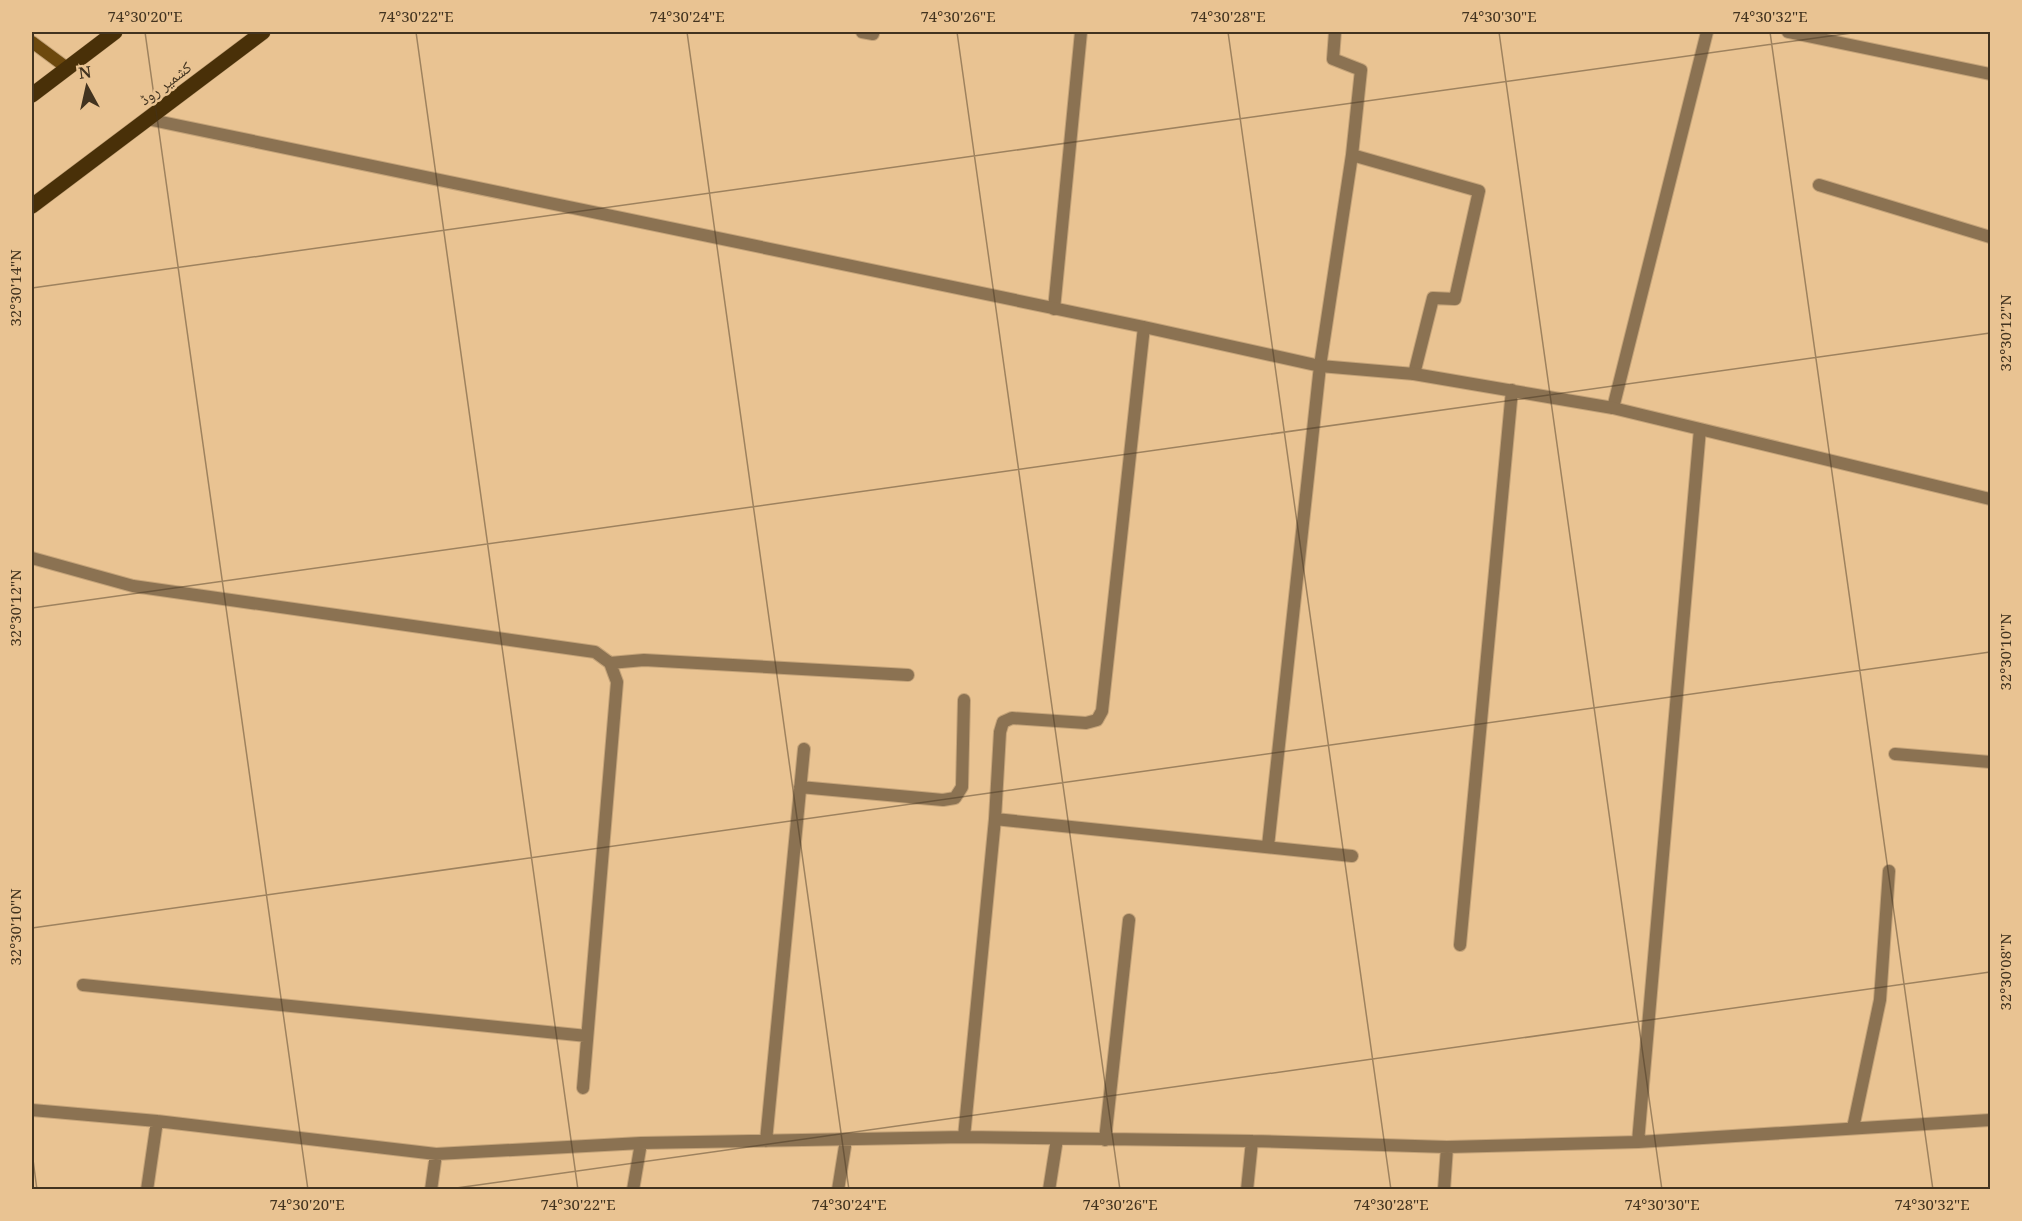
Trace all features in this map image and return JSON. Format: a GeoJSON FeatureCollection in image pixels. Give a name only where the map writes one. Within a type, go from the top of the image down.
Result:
{"type":"FeatureCollection","features":[{"type":"Feature","properties":{"kind":"main road"},"geometry":{"type":"LineString","coordinates":[[32,94],[115,32]]}},
{"type":"Feature","properties":{"kind":"main road","name":"کشمیر روڈ"},"geometry":{"type":"LineString","coordinates":[[32,206],[263,32]]}},
{"type":"Feature","properties":{"kind":"street"},"geometry":{"type":"LineString","coordinates":[[1054,309],[1081,32]]}},
{"type":"Feature","properties":{"kind":"street"},"geometry":{"type":"LineString","coordinates":[[1268,846],[1320,366],[1352,155],[1361,70],[1333,59],[1335,32]]}},
{"type":"Feature","properties":{"kind":"street"},"geometry":{"type":"LineString","coordinates":[[1613,408],[1707,32]]}},
{"type":"Feature","properties":{"kind":"street"},"geometry":{"type":"LineString","coordinates":[[1788,32],[1990,74]]}},
{"type":"Feature","properties":{"kind":"street"},"geometry":{"type":"LineString","coordinates":[[32,42],[67,68]]}},
{"type":"Feature","properties":{"kind":"street"},"geometry":{"type":"LineString","coordinates":[[147,119],[1144,327],[1320,366],[1414,374],[1613,408],[1990,499]]}},
{"type":"Feature","properties":{"kind":"street"},"geometry":{"type":"LineString","coordinates":[[1352,155],[1479,191],[1455,299],[1434,298],[1414,374]]}},
{"type":"Feature","properties":{"kind":"street"},"geometry":{"type":"LineString","coordinates":[[1819,185],[1990,237]]}},
{"type":"Feature","properties":{"kind":"street"},"geometry":{"type":"LineString","coordinates":[[964,1137],[995,819],[1000,732],[1003,722],[1012,718],[1086,723],[1097,720],[1102,711],[1144,327]]}},
{"type":"Feature","properties":{"kind":"street"},"geometry":{"type":"LineString","coordinates":[[1460,945],[1512,390]]}},
{"type":"Feature","properties":{"kind":"street"},"geometry":{"type":"LineString","coordinates":[[1638,1142],[1700,429]]}},
{"type":"Feature","properties":{"kind":"street"},"geometry":{"type":"LineString","coordinates":[[32,558],[133,586],[594,652],[610,663],[617,682],[583,1088]]}},
{"type":"Feature","properties":{"kind":"street"},"geometry":{"type":"LineString","coordinates":[[610,663],[644,660],[908,675]]}},
{"type":"Feature","properties":{"kind":"street"},"geometry":{"type":"LineString","coordinates":[[800,787],[943,801],[955,798],[962,788],[964,700]]}},
{"type":"Feature","properties":{"kind":"street"},"geometry":{"type":"LineString","coordinates":[[766,1141],[804,749]]}},
{"type":"Feature","properties":{"kind":"street"},"geometry":{"type":"LineString","coordinates":[[1895,753],[1990,762]]}},
{"type":"Feature","properties":{"kind":"street"},"geometry":{"type":"LineString","coordinates":[[995,819],[1352,856]]}},
{"type":"Feature","properties":{"kind":"street"},"geometry":{"type":"LineString","coordinates":[[1853,1128],[1880,1000],[1889,871]]}},
{"type":"Feature","properties":{"kind":"street"},"geometry":{"type":"LineString","coordinates":[[1105,1140],[1129,920]]}},
{"type":"Feature","properties":{"kind":"street"},"geometry":{"type":"LineString","coordinates":[[84,985],[588,1036]]}},
{"type":"Feature","properties":{"kind":"street"},"geometry":{"type":"LineString","coordinates":[[32,1110],[157,1121],[436,1154],[641,1143],[964,1137],[1252,1141],[1447,1147],[1638,1142],[1990,1120]]}},
{"type":"Feature","properties":{"kind":"street"},"geometry":{"type":"LineString","coordinates":[[147,1190],[157,1121]]}},
{"type":"Feature","properties":{"kind":"street"},"geometry":{"type":"LineString","coordinates":[[1049,1190],[1057,1139]]}},
{"type":"Feature","properties":{"kind":"street"},"geometry":{"type":"LineString","coordinates":[[838,1190],[846,1140]]}},
{"type":"Feature","properties":{"kind":"street"},"geometry":{"type":"LineString","coordinates":[[1247,1190],[1252,1141]]}},
{"type":"Feature","properties":{"kind":"street"},"geometry":{"type":"LineString","coordinates":[[633,1190],[641,1143]]}},
{"type":"Feature","properties":{"kind":"street"},"geometry":{"type":"LineString","coordinates":[[1444,1190],[1447,1147]]}},
{"type":"Feature","properties":{"kind":"street"},"geometry":{"type":"LineString","coordinates":[[431,1190],[436,1154]]}}]}
